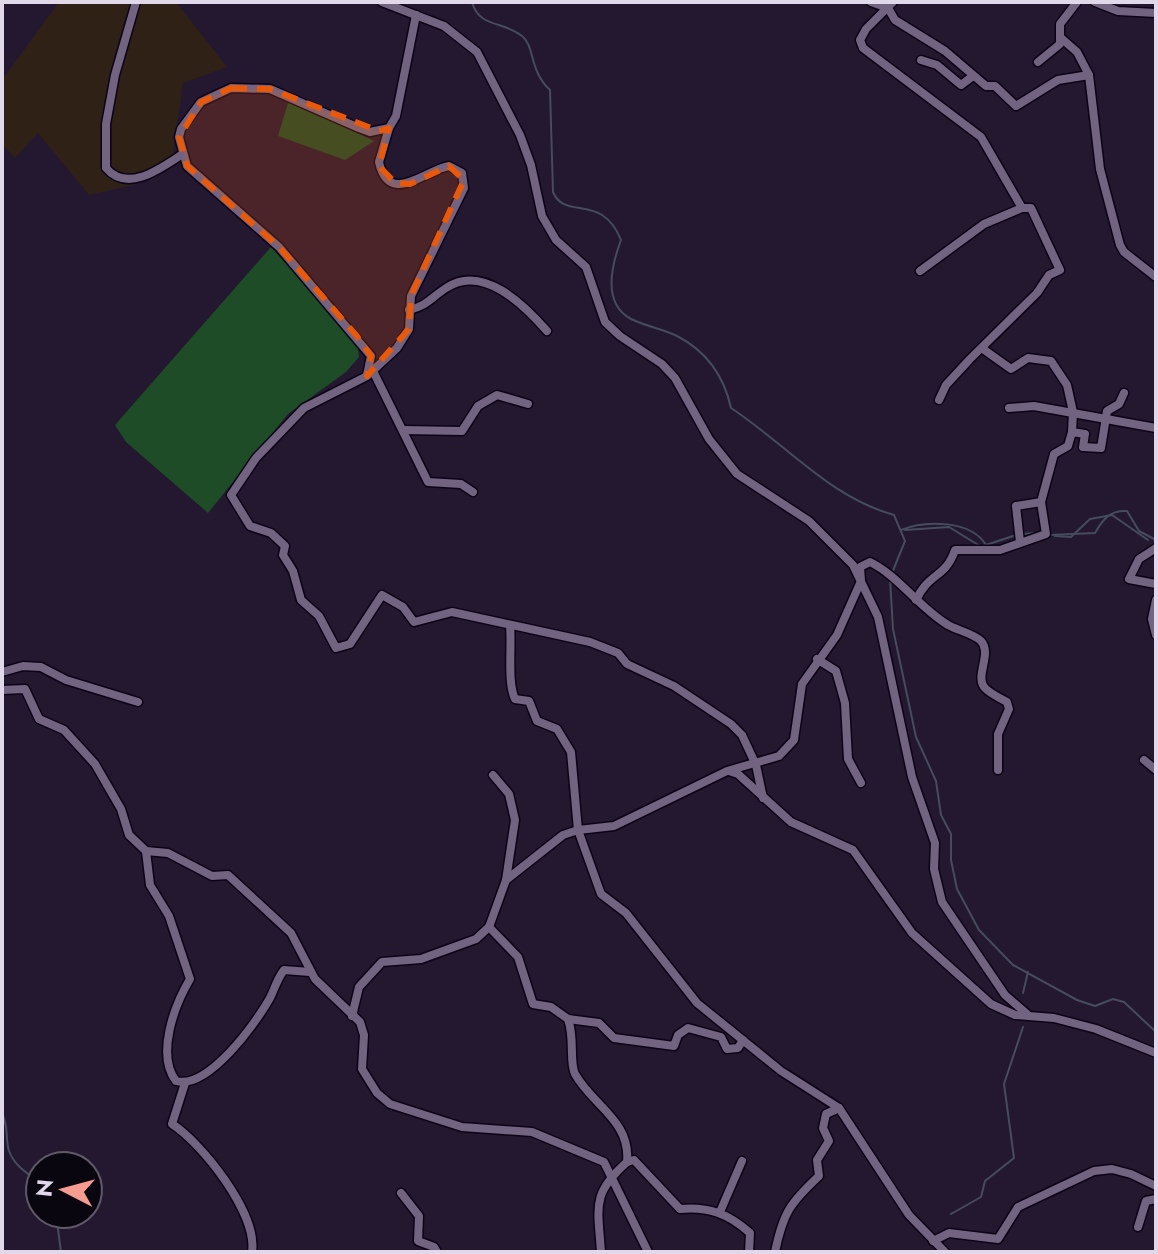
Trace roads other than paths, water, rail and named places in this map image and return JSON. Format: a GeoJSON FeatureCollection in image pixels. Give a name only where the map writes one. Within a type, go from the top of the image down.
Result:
{"type":"FeatureCollection","features":[{"type":"Feature","properties":{"kind":"street"},"geometry":{"type":"LineString","coordinates":[[136,2],[115,75],[103,160],[112,175],[130,179],[157,171],[181,155]]}},
{"type":"Feature","properties":{"kind":"street"},"geometry":{"type":"LineString","coordinates":[[382,2],[444,26],[477,52],[520,135],[542,216],[556,240],[586,267],[605,322],[662,364],[675,378],[709,439],[737,474],[827,536],[853,565],[878,617],[912,777],[935,843],[934,869],[942,902],[1005,995],[1027,1014]]}},
{"type":"Feature","properties":{"kind":"street"},"geometry":{"type":"LineString","coordinates":[[871,2],[891,5]]}},
{"type":"Feature","properties":{"kind":"street"},"geometry":{"type":"LineString","coordinates":[[1038,62],[1051,54],[1061,38],[1060,24],[1077,2]]}},
{"type":"Feature","properties":{"kind":"street"},"geometry":{"type":"LineString","coordinates":[[1095,2],[1118,11],[1156,13]]}},
{"type":"Feature","properties":{"kind":"street"},"geometry":{"type":"LineString","coordinates":[[891,5],[895,20],[945,51],[986,86],[995,86],[1016,106],[1058,80],[1089,75]]}},
{"type":"Feature","properties":{"kind":"street"},"geometry":{"type":"LineString","coordinates":[[891,5],[866,29],[860,40],[863,48],[981,137],[1022,208]]}},
{"type":"Feature","properties":{"kind":"street"},"geometry":{"type":"LineString","coordinates":[[416,15],[396,116],[389,128],[379,162],[390,180],[402,185],[449,166],[456,168],[464,180],[457,204],[411,296],[409,329],[397,348],[370,374],[316,399],[256,458],[231,495],[242,518],[257,530],[271,533],[285,546],[283,555],[293,571],[301,600],[319,616],[336,648],[350,644],[382,595],[403,607],[414,622],[452,612],[590,642],[618,653],[627,664],[674,686],[731,724],[742,735],[756,765],[763,798]]}},
{"type":"Feature","properties":{"kind":"street"},"geometry":{"type":"LineString","coordinates":[[1061,38],[1077,52],[1089,75],[1100,169],[1112,221],[1124,252],[1156,277]]}},
{"type":"Feature","properties":{"kind":"street"},"geometry":{"type":"LineString","coordinates":[[921,60],[937,65],[961,85],[973,76]]}},
{"type":"Feature","properties":{"kind":"street"},"geometry":{"type":"LineString","coordinates":[[389,128],[370,132],[270,89],[231,88],[193,110],[181,129],[181,155],[199,178],[279,247],[306,283],[356,335],[371,356],[370,374],[403,430],[428,482],[461,484],[473,492]]}},
{"type":"Feature","properties":{"kind":"street"},"geometry":{"type":"LineString","coordinates":[[920,271],[984,224],[1022,208],[1031,208],[1060,270],[1049,275],[1037,293],[946,385],[939,400]]}},
{"type":"Feature","properties":{"kind":"street"},"geometry":{"type":"LineString","coordinates":[[409,310],[425,306],[457,283],[480,283],[512,296],[547,331]]}},
{"type":"Feature","properties":{"kind":"street"},"geometry":{"type":"LineString","coordinates":[[916,600],[925,582],[948,569],[955,550],[1000,550],[1046,534],[1041,502],[1054,454],[1068,446],[1072,432],[1073,412],[1067,385],[1051,361],[1028,358],[1011,369],[983,349]]}},
{"type":"Feature","properties":{"kind":"street"},"geometry":{"type":"LineString","coordinates":[[1072,432],[1085,434],[1083,447],[1101,448],[1107,411],[1119,404],[1124,393]]}},
{"type":"Feature","properties":{"kind":"street"},"geometry":{"type":"LineString","coordinates":[[403,430],[462,431],[478,406],[497,395],[528,404]]}},
{"type":"Feature","properties":{"kind":"street"},"geometry":{"type":"LineString","coordinates":[[1009,408],[1034,406],[1156,428]]}},
{"type":"Feature","properties":{"kind":"street"},"geometry":{"type":"LineString","coordinates":[[1020,542],[1016,506],[1041,502]]}},
{"type":"Feature","properties":{"kind":"street"},"geometry":{"type":"LineString","coordinates":[[1156,548],[1139,559],[1129,579],[1156,584]]}},
{"type":"Feature","properties":{"kind":"street"},"geometry":{"type":"LineString","coordinates":[[506,880],[548,845],[578,830],[614,826],[727,771],[779,756],[794,740],[798,695],[817,659],[837,635],[861,581],[860,567],[870,562],[891,575],[944,623],[980,639],[984,647],[981,682],[984,688],[1007,702],[1009,709],[998,734],[998,770]]}},
{"type":"Feature","properties":{"kind":"street"},"geometry":{"type":"LineString","coordinates":[[1156,600],[1152,619],[1156,635]]}},
{"type":"Feature","properties":{"kind":"street"},"geometry":{"type":"LineString","coordinates":[[510,625],[513,660],[510,688],[515,699],[529,701],[537,721],[557,729],[571,752],[578,830],[601,894],[626,913],[697,1003],[781,1071],[839,1108],[909,1215],[945,1252]]}},
{"type":"Feature","properties":{"kind":"street"},"geometry":{"type":"LineString","coordinates":[[817,659],[836,671],[845,703],[848,759],[861,783]]}},
{"type":"Feature","properties":{"kind":"street"},"geometry":{"type":"LineString","coordinates":[[2,672],[23,666],[41,667],[66,680],[138,702]]}},
{"type":"Feature","properties":{"kind":"street"},"geometry":{"type":"LineString","coordinates":[[2,690],[25,689],[39,719],[64,730],[86,751],[116,799],[129,835],[146,851],[168,853],[212,876],[228,875],[291,933],[310,972],[363,1029],[362,1069],[377,1093],[390,1104],[462,1127],[532,1132],[604,1162],[613,1174],[619,1196],[648,1252]]}},
{"type":"Feature","properties":{"kind":"street"},"geometry":{"type":"LineString","coordinates":[[1144,760],[1156,770]]}},
{"type":"Feature","properties":{"kind":"street"},"geometry":{"type":"LineString","coordinates":[[727,771],[738,774],[791,822],[853,850],[912,933],[963,982],[1005,1011],[1096,1029],[1156,1053]]}},
{"type":"Feature","properties":{"kind":"street"},"geometry":{"type":"LineString","coordinates":[[352,1016],[359,987],[382,962],[421,959],[461,946],[489,927],[506,880],[515,820],[509,794],[493,775]]}},
{"type":"Feature","properties":{"kind":"street"},"geometry":{"type":"LineString","coordinates":[[146,851],[150,885],[169,916],[190,979],[182,993],[165,1058],[176,1081],[185,1083],[210,1070],[228,1054],[270,997],[284,970],[310,972]]}},
{"type":"Feature","properties":{"kind":"street"},"geometry":{"type":"LineString","coordinates":[[489,927],[518,957],[533,1004],[551,1007],[568,1019],[599,1023],[614,1038],[633,1043],[674,1046],[678,1035],[688,1028],[721,1037],[727,1049],[738,1048],[743,1040]]}},
{"type":"Feature","properties":{"kind":"street"},"geometry":{"type":"LineString","coordinates":[[568,1019],[574,1044],[575,1073],[622,1129],[627,1162]]}},
{"type":"Feature","properties":{"kind":"street"},"geometry":{"type":"LineString","coordinates":[[185,1083],[172,1124],[202,1148],[226,1184],[245,1219],[252,1252]]}},
{"type":"Feature","properties":{"kind":"street"},"geometry":{"type":"LineString","coordinates":[[775,1252],[783,1216],[792,1201],[819,1176],[817,1160],[829,1141],[823,1128],[826,1114],[839,1108]]}},
{"type":"Feature","properties":{"kind":"street"},"geometry":{"type":"LineString","coordinates":[[601,1252],[599,1203],[604,1182],[627,1162],[634,1160],[680,1209],[704,1207],[720,1212],[750,1233],[749,1252]]}},
{"type":"Feature","properties":{"kind":"street"},"geometry":{"type":"LineString","coordinates":[[720,1212],[742,1161]]}},
{"type":"Feature","properties":{"kind":"street"},"geometry":{"type":"LineString","coordinates":[[933,1241],[949,1233],[998,1239],[1018,1207],[1094,1171],[1112,1169],[1156,1186]]}},
{"type":"Feature","properties":{"kind":"street"},"geometry":{"type":"LineString","coordinates":[[401,1193],[419,1216],[418,1241],[434,1247],[437,1252]]}},
{"type":"Feature","properties":{"kind":"street"},"geometry":{"type":"LineString","coordinates":[[1138,1227],[1146,1201],[1156,1199]]}},
{"type":"Feature","properties":{"kind":"waterway"},"geometry":{"type":"LineString","coordinates":[[472,2],[480,16],[515,31],[529,46],[535,67],[550,90],[553,192],[566,205],[594,211],[613,225],[621,240],[612,271],[612,293],[622,312],[631,319],[688,342],[706,357],[719,375],[731,408],[828,483],[871,507],[894,515],[905,541],[892,573]]}},
{"type":"Feature","properties":{"kind":"waterway"},"geometry":{"type":"LineString","coordinates":[[1050,535],[1095,533],[1108,516],[1127,511],[1139,531],[1156,540]]}},
{"type":"Feature","properties":{"kind":"waterway"},"geometry":{"type":"LineString","coordinates":[[1055,536],[1071,537],[1090,519],[1112,515],[1148,540]]}},
{"type":"Feature","properties":{"kind":"waterway"},"geometry":{"type":"LineString","coordinates":[[901,530],[947,524],[970,531],[986,545],[1016,535]]}},
{"type":"Feature","properties":{"kind":"waterway"},"geometry":{"type":"LineString","coordinates":[[905,530],[949,527],[980,546]]}},
{"type":"Feature","properties":{"kind":"waterway"},"geometry":{"type":"LineString","coordinates":[[1022,534],[1036,533]]}},
{"type":"Feature","properties":{"kind":"waterway"},"geometry":{"type":"LineString","coordinates":[[890,579],[893,629],[916,737],[936,781],[941,815],[951,834],[951,860],[957,889],[979,930],[1013,965],[1077,1000],[1095,1006],[1113,999],[1124,1002],[1156,1032]]}},
{"type":"Feature","properties":{"kind":"waterway"},"geometry":{"type":"LineString","coordinates":[[1023,993],[1028,972]]}},
{"type":"Feature","properties":{"kind":"waterway"},"geometry":{"type":"LineString","coordinates":[[951,1214],[981,1197],[985,1181],[1014,1158],[1004,1084],[1023,1027]]}},
{"type":"Feature","properties":{"kind":"waterway"},"geometry":{"type":"LineString","coordinates":[[2,1114],[12,1157],[24,1171]]}},
{"type":"Feature","properties":{"kind":"waterway"},"geometry":{"type":"LineString","coordinates":[[58,1230],[61,1252]]}}]}
